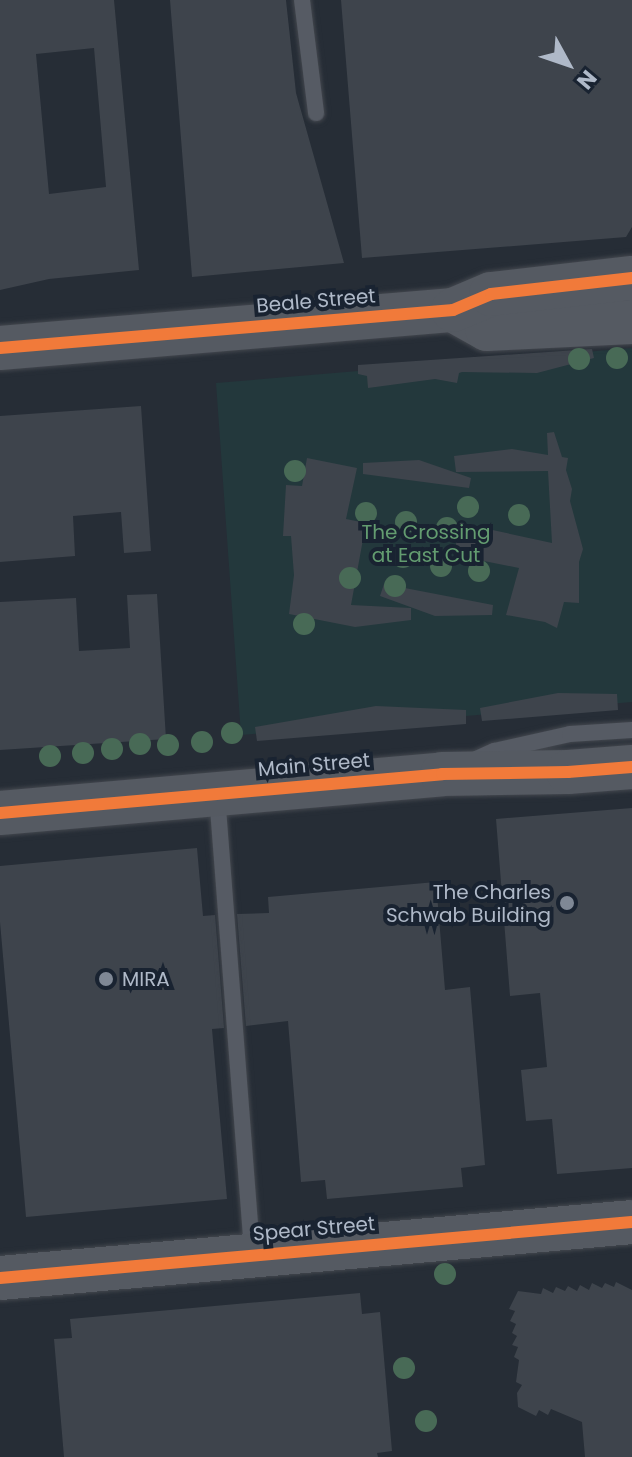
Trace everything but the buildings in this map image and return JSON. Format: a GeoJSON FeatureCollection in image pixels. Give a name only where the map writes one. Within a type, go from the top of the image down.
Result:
{"type":"FeatureCollection","features":[{"type":"Feature","properties":{"kind":"street","name":"Beale Street"},"geometry":{"type":"LineString","coordinates":[[0,348],[453,310],[491,294],[632,278]]}},
{"type":"Feature","properties":{"kind":"street"},"geometry":{"type":"LineString","coordinates":[[453,310],[487,329],[632,322]]}},
{"type":"Feature","properties":{"kind":"street","name":"Main Street"},"geometry":{"type":"LineString","coordinates":[[0,813],[442,774],[568,772],[632,767]]}},
{"type":"Feature","properties":{"kind":"street","name":"Spear Street"},"geometry":{"type":"LineString","coordinates":[[0,1278],[632,1222]]}},
{"type":"Feature","properties":{"kind":"lane"},"geometry":{"type":"LineString","coordinates":[[302,0],[316,113]]}},
{"type":"Feature","properties":{"kind":"lane","name":"Main Street"},"geometry":{"type":"LineString","coordinates":[[442,774],[494,751],[570,734],[632,730]]}},
{"type":"Feature","properties":{"kind":"lane"},"geometry":{"type":"LineString","coordinates":[[217,794],[252,1254]]}},
{"type":"Feature","properties":{"kind":"green space","name":"The Crossing at East Cut"},"geometry":{"type":"Polygon","coordinates":[[[632,348],[632,702],[241,735],[216,383],[632,348]]]}},
{"type":"Feature","properties":{"kind":"cycle path"},"geometry":{"type":"LineString","coordinates":[[0,348],[453,310],[491,294],[632,278]]}},
{"type":"Feature","properties":{"kind":"cycle path"},"geometry":{"type":"LineString","coordinates":[[0,813],[442,774],[568,772],[632,767]]}},
{"type":"Feature","properties":{"kind":"cycle path"},"geometry":{"type":"LineString","coordinates":[[0,1278],[632,1222]]}},
{"type":"Feature","properties":{"kind":"place","name":"The Charles Schwab Building"},"geometry":{"type":"Point","coordinates":[567,903]}},
{"type":"Feature","properties":{"kind":"place","name":"MIRA"},"geometry":{"type":"Point","coordinates":[106,979]}}]}
